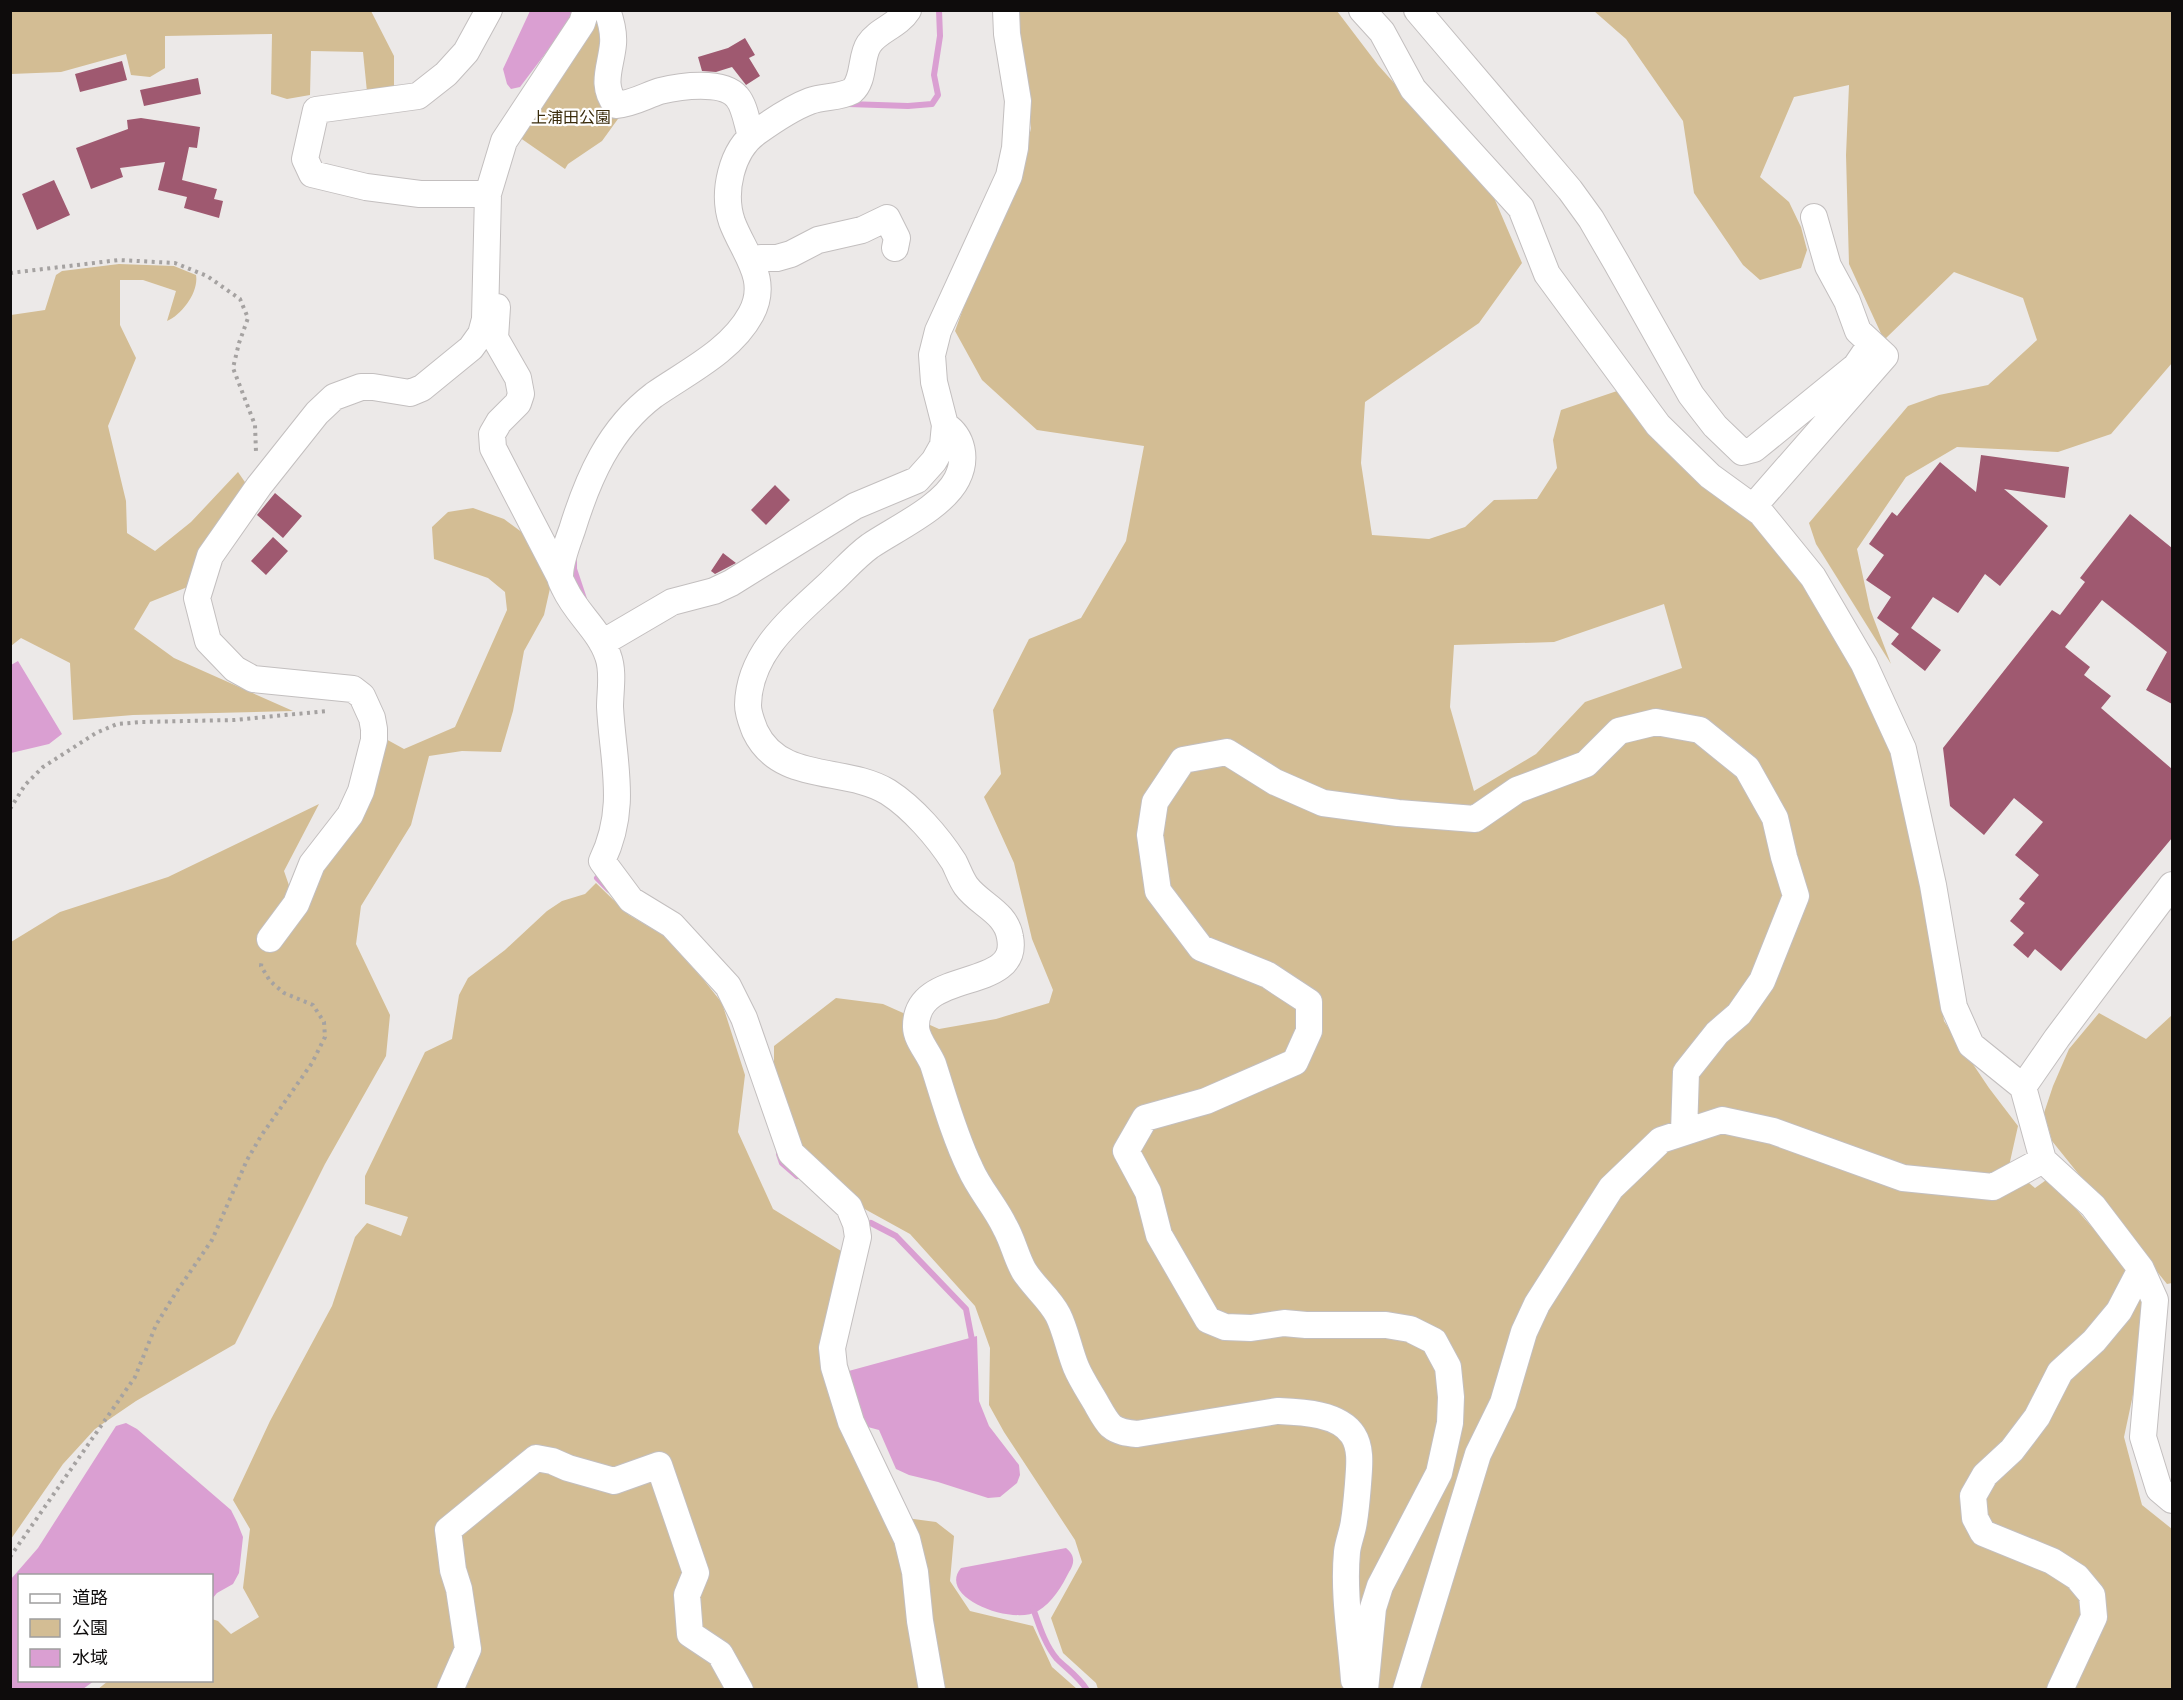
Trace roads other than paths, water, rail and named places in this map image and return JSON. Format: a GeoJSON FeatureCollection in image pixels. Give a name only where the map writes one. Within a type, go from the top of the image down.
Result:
{"type":"FeatureCollection","features":[{"type":"Feature","properties":{"kind":"street"},"geometry":{"type":"LineString","coordinates":[[488,194],[420,194],[366,187],[312,174],[305,159],[316,110],[418,96],[446,74],[466,52],[489,10]]}},
{"type":"Feature","properties":{"kind":"street"},"geometry":{"type":"LineString","coordinates":[[270,939],[296,904],[312,864],[350,815],[361,791],[374,740],[374,729],[372,718],[362,696],[353,689],[252,678],[235,669],[208,641],[197,598],[210,556],[259,486],[317,413],[334,397],[362,387],[410,393],[422,388],[471,348],[481,334],[485,319],[488,194],[504,141],[582,23],[586,10]]}},
{"type":"Feature","properties":{"kind":"street"},"geometry":{"type":"LineString","coordinates":[[608,10],[613,44],[607,66],[606,81],[610,98],[616,105],[628,105],[660,92],[688,86],[719,87],[730,90],[739,99],[751,136]]}},
{"type":"Feature","properties":{"kind":"street"},"geometry":{"type":"LineString","coordinates":[[560,577],[564,555],[583,494],[604,448],[636,409],[729,342],[752,313],[759,290],[757,260],[731,219],[729,198],[730,177],[742,146],[751,136],[809,101],[852,91],[858,82],[867,46],[872,39],[902,20],[908,10]]}},
{"type":"Feature","properties":{"kind":"street"},"geometry":{"type":"LineString","coordinates":[[609,640],[672,602],[714,591],[731,583],[846,511],[917,480],[934,460],[943,445],[945,424],[934,382],[932,355],[938,331],[1009,176],[1015,148],[1018,101],[1007,34],[1006,10]]}},
{"type":"Feature","properties":{"kind":"street"},"geometry":{"type":"LineString","coordinates":[[1362,10],[1382,32],[1413,89],[1521,208],[1547,274],[1658,425],[1710,476],[1761,513],[1813,577],[1864,664],[1903,749],[1933,885],[1954,1007],[1971,1046],[2023,1087],[2043,1160],[2093,1206],[2164,1298],[2142,1437],[2159,1489],[2172,1500]]}},
{"type":"Feature","properties":{"kind":"street"},"geometry":{"type":"LineString","coordinates":[[1417,10],[1570,190],[1591,219],[1690,395],[1714,426],[1742,452],[1754,449],[1856,366],[1871,344]]}},
{"type":"Feature","properties":{"kind":"street"},"geometry":{"type":"LineString","coordinates":[[1753,507],[1885,356],[1858,331],[1847,301],[1828,266],[1814,217]]}},
{"type":"Feature","properties":{"kind":"street"},"geometry":{"type":"LineString","coordinates":[[757,260],[791,254],[818,240],[862,230],[887,218],[897,238],[895,248]]}},
{"type":"Feature","properties":{"kind":"street"},"geometry":{"type":"LineString","coordinates":[[485,274],[494,274],[497,304],[495,338],[518,378],[521,394],[518,403],[499,422],[492,434],[493,448],[572,603],[609,640],[612,683],[610,706],[618,776],[611,836],[602,861],[631,900],[672,925],[728,986],[744,1018],[791,1153],[849,1207],[852,1215],[858,1237],[832,1348],[834,1366],[852,1422],[907,1539],[915,1572],[920,1621],[932,1689]]}},
{"type":"Feature","properties":{"kind":"street"},"geometry":{"type":"LineString","coordinates":[[945,424],[955,431],[962,446],[963,459],[957,480],[943,496],[912,522],[868,547],[777,634],[755,670],[748,708],[752,724],[759,739],[778,758],[801,769],[877,786],[891,794],[937,839],[953,861],[968,890],[1003,919],[1009,930],[1011,952],[1007,961],[999,969],[955,983],[932,995],[918,1014],[916,1027],[918,1036],[929,1053],[968,1165],[1003,1221],[1026,1274],[1060,1319],[1076,1368],[1110,1425],[1123,1432],[1137,1434],[1286,1411],[1331,1419],[1345,1425],[1354,1435],[1359,1449],[1359,1473],[1354,1521],[1347,1551],[1347,1585],[1355,1689]]}},
{"type":"Feature","properties":{"kind":"street"},"geometry":{"type":"LineString","coordinates":[[1365,1689],[1373,1608],[1380,1586],[1439,1473],[1450,1423],[1451,1397],[1448,1367],[1434,1341],[1410,1329],[1386,1325],[1284,1323],[1251,1328],[1225,1327],[1208,1320],[1159,1235],[1148,1192],[1126,1151],[1145,1118],[1206,1101],[1295,1062],[1309,1031],[1309,1002],[1268,975],[1201,948],[1158,891],[1150,835],[1155,802],[1183,760],[1227,752],[1275,782],[1323,803],[1398,813],[1475,819],[1516,790],[1586,764],[1619,731],[1656,722],[1700,730],[1747,768],[1776,818],[1784,857],[1796,896],[1762,981],[1739,1014],[1717,1032],[1686,1072],[1684,1132]]}},
{"type":"Feature","properties":{"kind":"street"},"geometry":{"type":"LineString","coordinates":[[2023,1087],[2172,885]]}},
{"type":"Feature","properties":{"kind":"street"},"geometry":{"type":"LineString","coordinates":[[1406,1689],[1478,1454],[1503,1403],[1524,1332],[1537,1304],[1611,1188],[1661,1140],[1722,1120],[1773,1131],[1903,1178],[1993,1186],[2043,1160]]}},
{"type":"Feature","properties":{"kind":"street"},"geometry":{"type":"LineString","coordinates":[[2060,1689],[2094,1617],[2092,1595],[2077,1576],[2052,1562],[1983,1533],[1975,1518],[1973,1496],[1984,1475],[2012,1450],[2037,1417],[2060,1372],[2094,1341],[2119,1311],[2141,1269]]}},
{"type":"Feature","properties":{"kind":"street"},"geometry":{"type":"LineString","coordinates":[[450,1689],[468,1649],[448,1530],[536,1458],[614,1481],[659,1465],[696,1573],[687,1595],[690,1634],[720,1654],[740,1689]]}},
{"type":"Feature","properties":{"kind":"water"},"geometry":{"type":"Polygon","coordinates":[[[530,11],[572,11],[573,17],[520,87],[511,89],[507,84],[503,69],[530,11]]]}},
{"type":"Feature","properties":{"kind":"water"},"geometry":{"type":"Polygon","coordinates":[[[18,661],[62,734],[49,744],[11,753],[11,665],[18,661]]]}},
{"type":"Feature","properties":{"kind":"water"},"geometry":{"type":"Polygon","coordinates":[[[977,1336],[979,1401],[989,1426],[1019,1465],[1020,1475],[1017,1483],[1000,1497],[988,1498],[909,1475],[896,1469],[879,1430],[864,1426],[845,1372],[977,1336]]]}},
{"type":"Feature","properties":{"kind":"water"},"geometry":{"type":"Polygon","coordinates":[[[126,1423],[137,1429],[231,1510],[243,1537],[239,1573],[233,1584],[213,1598],[213,1574],[18,1574],[18,1682],[93,1682],[83,1689],[11,1689],[11,1579],[38,1548],[116,1426],[126,1423]]]}},
{"type":"Feature","properties":{"kind":"water"},"geometry":{"type":"Polygon","coordinates":[[[1066,1548],[1072,1556],[1071,1569],[1056,1594],[1038,1611],[1027,1615],[996,1612],[968,1599],[959,1589],[956,1579],[961,1568],[1066,1548]]]}},
{"type":"Feature","properties":{"kind":"waterway"},"geometry":{"type":"LineString","coordinates":[[848,104],[908,106],[932,104],[938,95],[934,75],[940,36],[939,10]]}},
{"type":"Feature","properties":{"kind":"waterway"},"geometry":{"type":"LineString","coordinates":[[574,557],[574,569],[584,599]]}},
{"type":"Feature","properties":{"kind":"waterway"},"geometry":{"type":"LineString","coordinates":[[603,872],[597,878],[609,890]]}},
{"type":"Feature","properties":{"kind":"waterway"},"geometry":{"type":"LineString","coordinates":[[779,1154],[782,1163],[797,1176]]}},
{"type":"Feature","properties":{"kind":"waterway"},"geometry":{"type":"LineString","coordinates":[[871,1223],[896,1236],[966,1309],[973,1345]]}},
{"type":"Feature","properties":{"kind":"waterway"},"geometry":{"type":"LineString","coordinates":[[1033,1608],[1049,1648],[1087,1690]]}},
{"type":"Feature","properties":{"kind":"park label","name":"上浦田公園"},"geometry":{"type":"Point","coordinates":[571,117]}}]}
